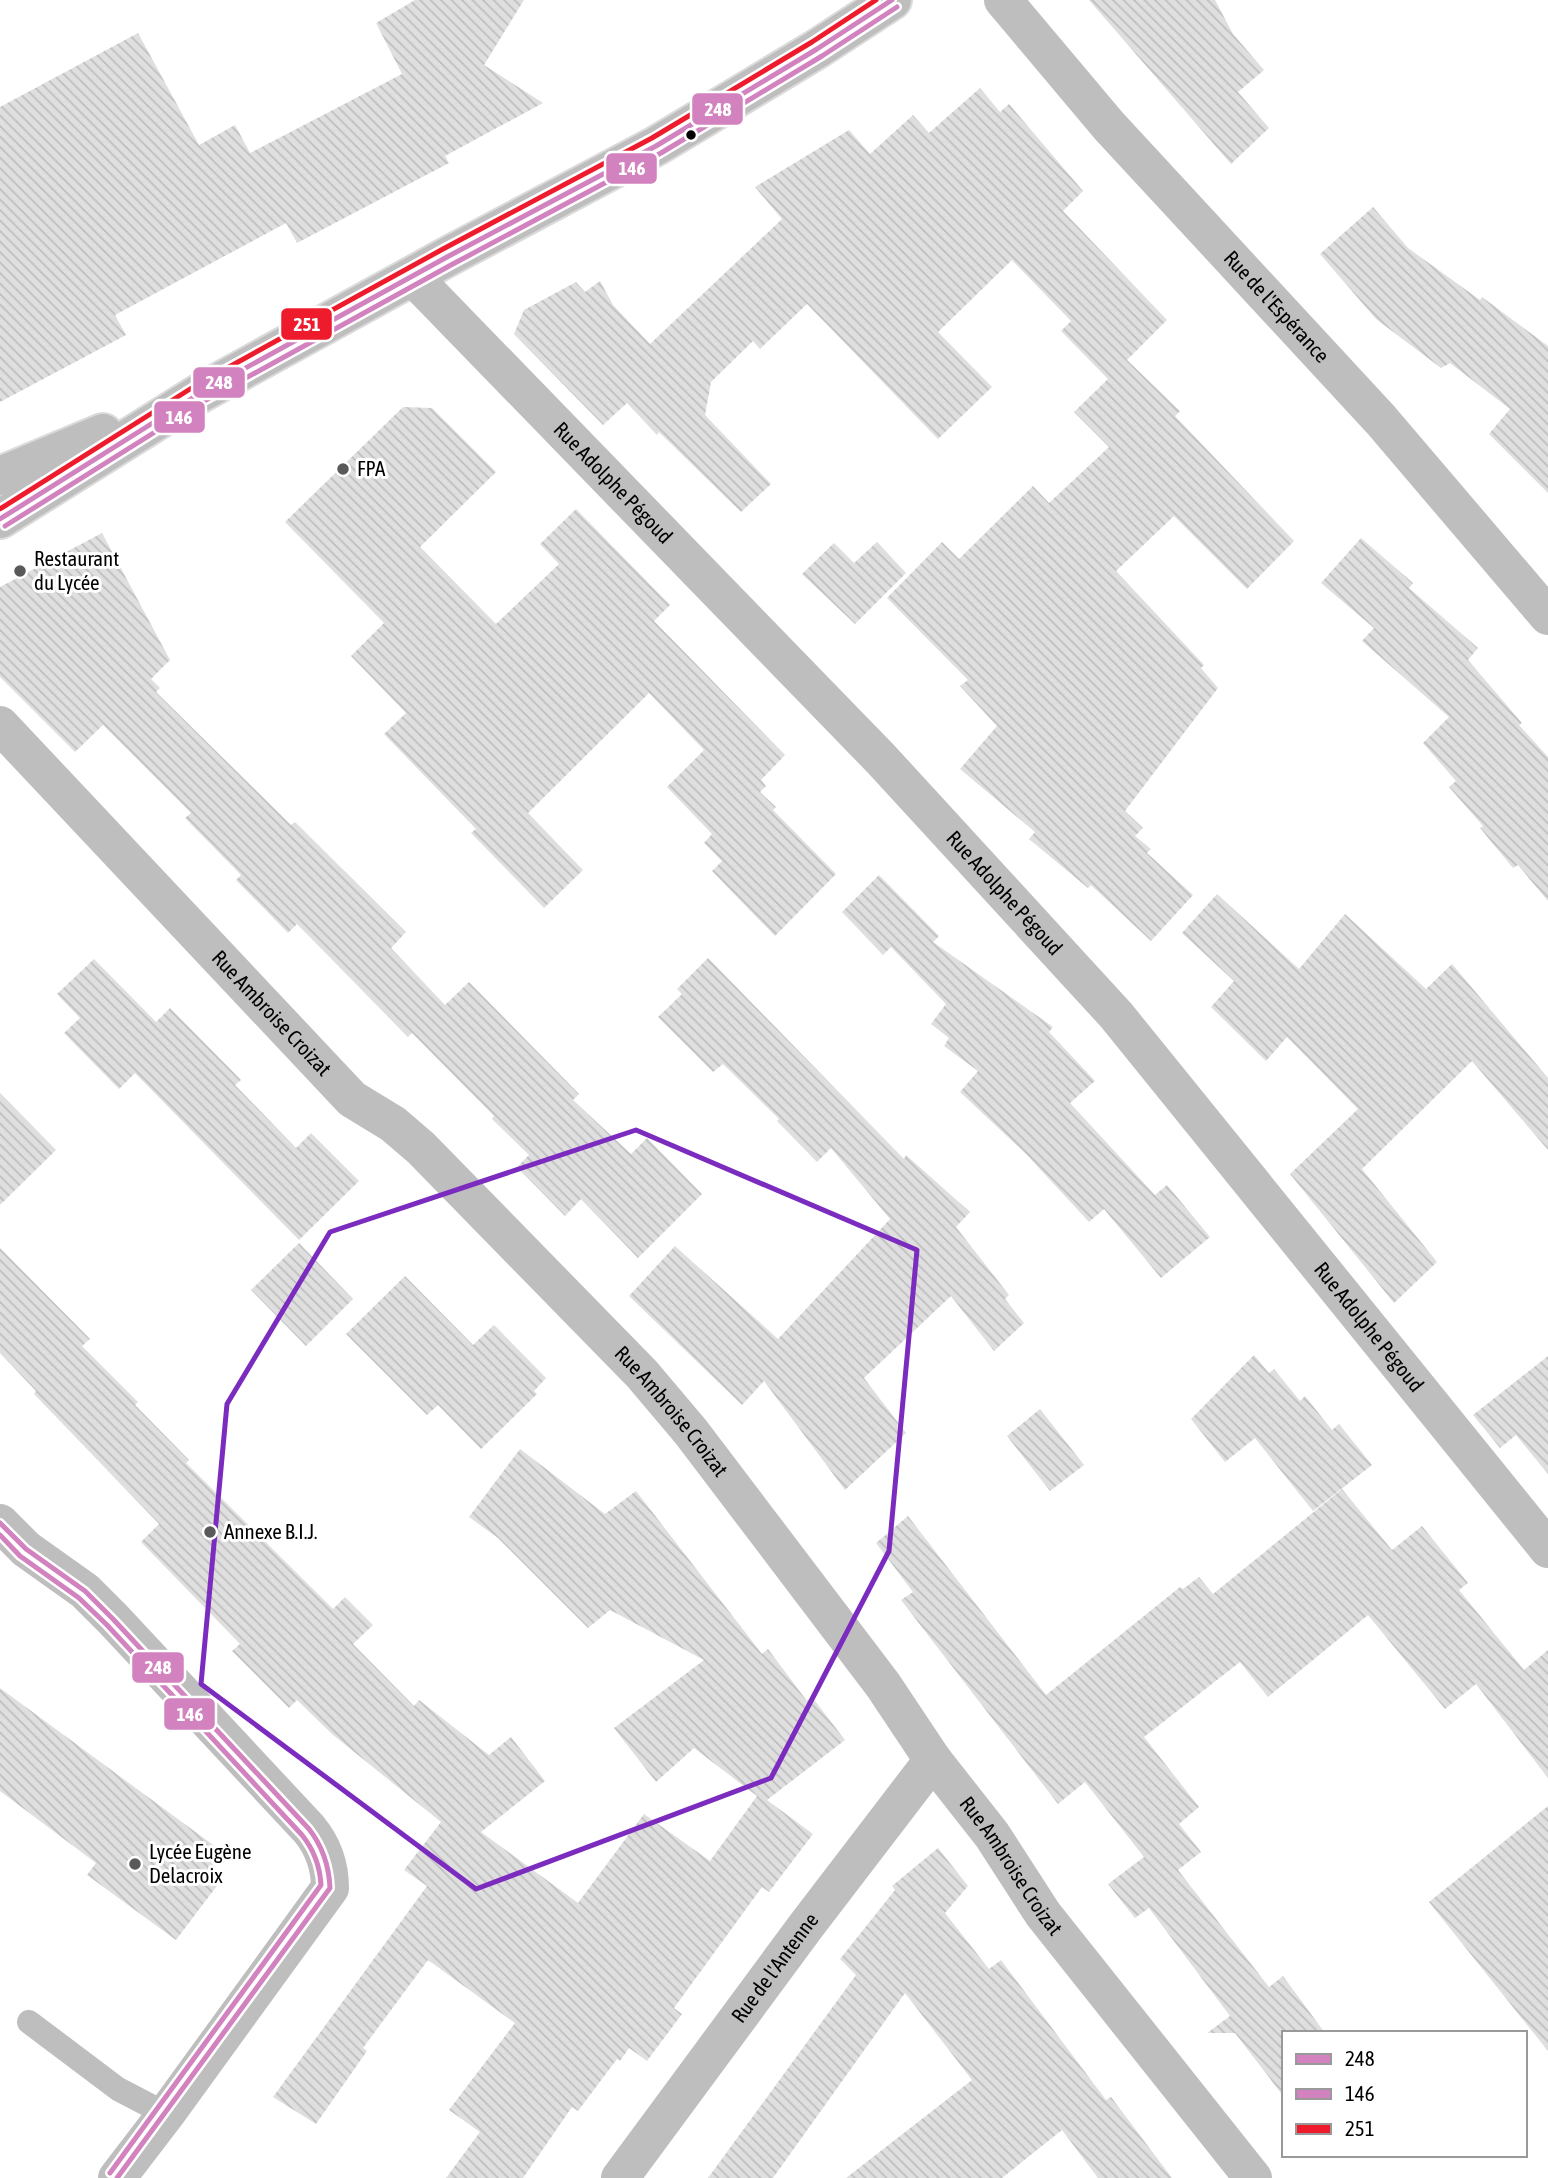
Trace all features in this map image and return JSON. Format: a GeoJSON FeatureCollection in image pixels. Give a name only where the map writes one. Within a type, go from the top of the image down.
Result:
{"type":"FeatureCollection","features":[{"type":"Feature","properties":{"kind":"street"},"geometry":{"type":"LineString","coordinates":[[0,519],[202,392],[656,146],[849,30],[892,0]]}},
{"type":"Feature","properties":{"kind":"street","name":"Rue de l'Espérance"},"geometry":{"type":"LineString","coordinates":[[1003,0],[1109,126],[1381,420],[1548,616]]}},
{"type":"Feature","properties":{"kind":"street","name":"Rue Adolphe Pégoud"},"geometry":{"type":"LineString","coordinates":[[413,277],[881,760],[1116,1014],[1548,1549]]}},
{"type":"Feature","properties":{"kind":"street"},"geometry":{"type":"LineString","coordinates":[[0,476],[202,392]]}},
{"type":"Feature","properties":{"kind":"street","name":"Rue Ambroise Croizat"},"geometry":{"type":"LineString","coordinates":[[0,725],[352,1099],[393,1124],[421,1148],[642,1374],[691,1432],[874,1674],[933,1760],[992,1835],[1043,1914],[1253,2178]]}},
{"type":"Feature","properties":{"kind":"street"},"geometry":{"type":"LineString","coordinates":[[0,1523],[26,1549],[85,1591],[113,1619],[309,1829],[318,1841],[330,1872],[330,1888],[117,2178]]}},
{"type":"Feature","properties":{"kind":"street","name":"Rue de l'Antenne"},"geometry":{"type":"LineString","coordinates":[[621,2178],[806,1926],[933,1760]]}},
{"type":"Feature","properties":{"kind":"lane"},"geometry":{"type":"LineString","coordinates":[[30,2022],[118,2089],[166,2114]]}},
{"type":"Feature","properties":{"kind":"highlighted area"},"geometry":{"type":"Polygon","coordinates":[[[636,1130],[917,1250],[889,1551],[771,1778],[476,1889],[201,1684],[227,1404],[330,1232],[636,1130]]]}},
{"type":"Feature","properties":{"kind":"building"},"geometry":{"type":"Polygon","coordinates":[[[415,0],[524,0],[484,65],[543,103],[445,156],[449,163],[297,243],[286,223],[115,315],[126,335],[0,402],[0,107],[138,33],[199,145],[235,125],[250,153],[402,74],[376,23],[415,0]]]}},
{"type":"Feature","properties":{"kind":"building"},"geometry":{"type":"Polygon","coordinates":[[[1089,0],[1215,0],[1233,34],[1264,70],[1238,92],[1269,128],[1231,164],[1089,0]]]}},
{"type":"Feature","properties":{"kind":"building"},"geometry":{"type":"Polygon","coordinates":[[[980,88],[1000,112],[1009,104],[1083,191],[1063,211],[1167,320],[1127,360],[1180,411],[1175,416],[1294,541],[1247,589],[1174,516],[1116,571],[1204,665],[1201,668],[1218,688],[1125,811],[1143,828],[1135,836],[1151,849],[1147,853],[1193,895],[1151,941],[1091,885],[1088,888],[1029,839],[1035,832],[960,769],[997,726],[960,686],[968,680],[887,598],[942,542],[959,559],[1033,486],[1049,503],[1109,447],[1074,412],[1108,379],[1061,331],[1071,321],[1012,260],[938,332],[992,387],[938,439],[807,304],[760,349],[753,341],[711,382],[705,415],[771,484],[741,512],[659,432],[657,435],[627,403],[603,425],[514,334],[524,310],[576,282],[585,292],[600,281],[613,305],[650,344],[782,219],[755,187],[849,130],[870,154],[913,115],[929,133],[980,88]]]}},
{"type":"Feature","properties":{"kind":"building"},"geometry":{"type":"Polygon","coordinates":[[[1373,207],[1408,248],[1480,300],[1482,297],[1548,346],[1548,493],[1489,434],[1510,409],[1450,363],[1441,368],[1376,319],[1320,254],[1373,207]]]}},
{"type":"Feature","properties":{"kind":"building"},"geometry":{"type":"Polygon","coordinates":[[[403,407],[432,408],[496,472],[420,547],[496,624],[559,564],[540,544],[576,509],[670,605],[654,621],[785,755],[761,780],[766,786],[760,792],[776,807],[773,810],[836,874],[775,936],[712,871],[722,861],[704,843],[712,834],[667,787],[704,750],[649,693],[528,813],[583,870],[544,908],[471,833],[476,829],[384,734],[406,713],[351,656],[384,623],[285,522],[403,407]]]}},
{"type":"Feature","properties":{"kind":"building"},"geometry":{"type":"Polygon","coordinates":[[[102,533],[170,660],[151,679],[160,688],[156,692],[291,825],[295,822],[406,932],[391,948],[445,1005],[469,982],[579,1094],[573,1100],[631,1154],[647,1138],[702,1194],[638,1258],[581,1199],[565,1216],[517,1167],[529,1155],[492,1119],[494,1116],[412,1033],[408,1037],[297,924],[288,933],[236,880],[241,875],[185,818],[191,813],[103,725],[75,752],[0,677],[0,587],[102,533]]]}},
{"type":"Feature","properties":{"kind":"building"},"geometry":{"type":"Polygon","coordinates":[[[1361,538],[1413,583],[1409,588],[1478,648],[1468,660],[1548,757],[1548,901],[1518,865],[1513,868],[1480,828],[1483,826],[1449,787],[1456,781],[1423,743],[1449,717],[1362,641],[1374,628],[1321,583],[1361,538]]]}},
{"type":"Feature","properties":{"kind":"building"},"geometry":{"type":"Polygon","coordinates":[[[877,542],[906,573],[855,624],[802,574],[834,543],[854,563],[877,542]]]}},
{"type":"Feature","properties":{"kind":"building"},"geometry":{"type":"Polygon","coordinates":[[[879,875],[939,936],[933,942],[1053,1027],[1049,1032],[1095,1081],[1070,1103],[1155,1195],[1167,1185],[1210,1237],[1161,1278],[1104,1209],[1089,1222],[1026,1154],[960,1092],[978,1071],[944,1046],[949,1038],[931,1024],[946,1004],[891,947],[883,955],[842,912],[879,875]]]}},
{"type":"Feature","properties":{"kind":"building"},"geometry":{"type":"Polygon","coordinates":[[[1217,894],[1299,969],[1345,914],[1426,989],[1452,964],[1548,1078],[1548,1150],[1472,1061],[1362,1169],[1437,1262],[1394,1303],[1290,1174],[1358,1109],[1287,1037],[1266,1061],[1211,1007],[1234,981],[1182,933],[1217,894]]]}},
{"type":"Feature","properties":{"kind":"building"},"geometry":{"type":"Polygon","coordinates":[[[708,958],[904,1159],[906,1155],[970,1212],[956,1227],[1009,1295],[1005,1299],[1024,1323],[994,1351],[951,1296],[864,1378],[906,1433],[845,1490],[764,1381],[742,1405],[629,1296],[675,1246],[778,1339],[890,1219],[831,1148],[817,1162],[777,1121],[779,1119],[723,1064],[713,1072],[658,1017],[682,994],[677,989],[708,958]]]}},
{"type":"Feature","properties":{"kind":"building"},"geometry":{"type":"Polygon","coordinates":[[[94,959],[156,1022],[170,1008],[241,1080],[235,1085],[296,1148],[311,1133],[359,1181],[299,1240],[135,1073],[119,1089],[64,1033],[80,1018],[57,994],[94,959]]]}},
{"type":"Feature","properties":{"kind":"building"},"geometry":{"type":"Polygon","coordinates":[[[0,1093],[56,1150],[0,1205],[0,1093]]]}},
{"type":"Feature","properties":{"kind":"building"},"geometry":{"type":"Polygon","coordinates":[[[299,1243],[353,1299],[306,1346],[251,1290],[299,1243]]]}},
{"type":"Feature","properties":{"kind":"building"},"geometry":{"type":"Polygon","coordinates":[[[0,1248],[90,1339],[82,1346],[138,1402],[135,1405],[189,1460],[186,1463],[333,1609],[345,1597],[373,1625],[353,1644],[414,1706],[419,1700],[489,1755],[511,1737],[545,1781],[481,1832],[578,1903],[644,1814],[710,1861],[757,1796],[694,1748],[656,1782],[614,1728],[704,1660],[610,1610],[588,1628],[498,1538],[469,1517],[520,1449],[605,1514],[636,1491],[762,1654],[768,1649],[807,1701],[812,1697],[845,1740],[767,1800],[813,1834],[769,1892],[762,1887],[674,2008],[682,2014],[647,2061],[629,2048],[620,2061],[617,2059],[578,2111],[572,2107],[523,2178],[446,2178],[480,2132],[449,2110],[515,2023],[428,1960],[363,2048],[367,2051],[316,2124],[273,2097],[427,1886],[404,1870],[441,1822],[332,1734],[297,1700],[289,1708],[232,1651],[240,1644],[141,1542],[159,1524],[34,1394],[36,1391],[0,1353],[0,1248]]]}},
{"type":"Feature","properties":{"kind":"building"},"geometry":{"type":"Polygon","coordinates":[[[405,1276],[473,1345],[494,1325],[546,1378],[534,1391],[537,1394],[481,1449],[438,1405],[427,1415],[346,1334],[405,1276]]]}},
{"type":"Feature","properties":{"kind":"building"},"geometry":{"type":"Polygon","coordinates":[[[1254,1355],[1269,1373],[1274,1369],[1300,1401],[1305,1396],[1332,1430],[1339,1424],[1372,1465],[1313,1511],[1255,1438],[1225,1462],[1191,1419],[1254,1355]]]}},
{"type":"Feature","properties":{"kind":"building"},"geometry":{"type":"Polygon","coordinates":[[[1548,1356],[1548,1474],[1516,1435],[1500,1448],[1473,1415],[1548,1356]]]}},
{"type":"Feature","properties":{"kind":"building"},"geometry":{"type":"Polygon","coordinates":[[[1040,1409],[1084,1465],[1050,1491],[1007,1436],[1040,1409]]]}},
{"type":"Feature","properties":{"kind":"building"},"geometry":{"type":"Polygon","coordinates":[[[1342,1489],[1392,1550],[1422,1526],[1468,1583],[1459,1590],[1524,1670],[1548,1650],[1548,1778],[1476,1684],[1445,1709],[1368,1615],[1268,1697],[1240,1662],[1144,1737],[1199,1807],[1179,1824],[1201,1852],[1178,1870],[1269,1987],[1283,1976],[1324,2031],[1282,2031],[1282,2094],[1235,2033],[1207,2033],[1230,2016],[1149,1908],[1135,1918],[1108,1884],[1144,1857],[1085,1782],[1058,1804],[901,1600],[913,1592],[876,1543],[908,1516],[1046,1695],[1180,1587],[1183,1589],[1199,1577],[1213,1594],[1342,1489]]]}},
{"type":"Feature","properties":{"kind":"building"},"geometry":{"type":"Polygon","coordinates":[[[0,1688],[224,1853],[211,1871],[222,1879],[176,1940],[87,1875],[96,1863],[0,1791],[0,1688]]]}},
{"type":"Feature","properties":{"kind":"building"},"geometry":{"type":"Polygon","coordinates":[[[1548,1806],[1548,2051],[1429,1902],[1548,1806]]]}},
{"type":"Feature","properties":{"kind":"building"},"geometry":{"type":"Polygon","coordinates":[[[938,1848],[968,1886],[945,1913],[989,1969],[1001,1960],[1106,2100],[1111,2097],[1172,2178],[1098,2178],[1062,2130],[1002,2178],[846,2178],[972,2080],[905,1993],[773,2178],[708,2178],[856,1975],[840,1959],[895,1890],[892,1886],[938,1848]]]}},
{"type":"Feature","properties":{"kind":"transit line","name":"251"},"geometry":{"type":"LineString","coordinates":[[0,509],[198,384],[652,138],[812,42],[876,0]]}},
{"type":"Feature","properties":{"kind":"transit line","name":"248"},"geometry":{"type":"LineString","coordinates":[[0,519],[202,392],[656,146],[817,49],[892,0]]}},
{"type":"Feature","properties":{"kind":"transit line","name":"146"},"geometry":{"type":"LineString","coordinates":[[5,526],[206,400],[661,153],[822,56],[897,7]]}},
{"type":"Feature","properties":{"kind":"transit line","name":"248"},"geometry":{"type":"LineString","coordinates":[[0,1523],[26,1549],[85,1591],[113,1619],[309,1829],[322,1850],[328,1872],[330,1888],[117,2178]]}},
{"type":"Feature","properties":{"kind":"transit line","name":"146"},"geometry":{"type":"LineString","coordinates":[[0,1535],[20,1556],[79,1598],[107,1625],[302,1835],[316,1858],[319,1871],[321,1885],[110,2173]]}},
{"type":"Feature","properties":{"kind":"place","name":"FPA"},"geometry":{"type":"Point","coordinates":[343,469]}},
{"type":"Feature","properties":{"kind":"place","name":"Restaurant du Lycée"},"geometry":{"type":"Point","coordinates":[20,571]}},
{"type":"Feature","properties":{"kind":"place","name":"Annexe B.I.J."},"geometry":{"type":"Point","coordinates":[210,1532]}},
{"type":"Feature","properties":{"kind":"place","name":"Lycée Eugène Delacroix"},"geometry":{"type":"Point","coordinates":[135,1864]}}]}
